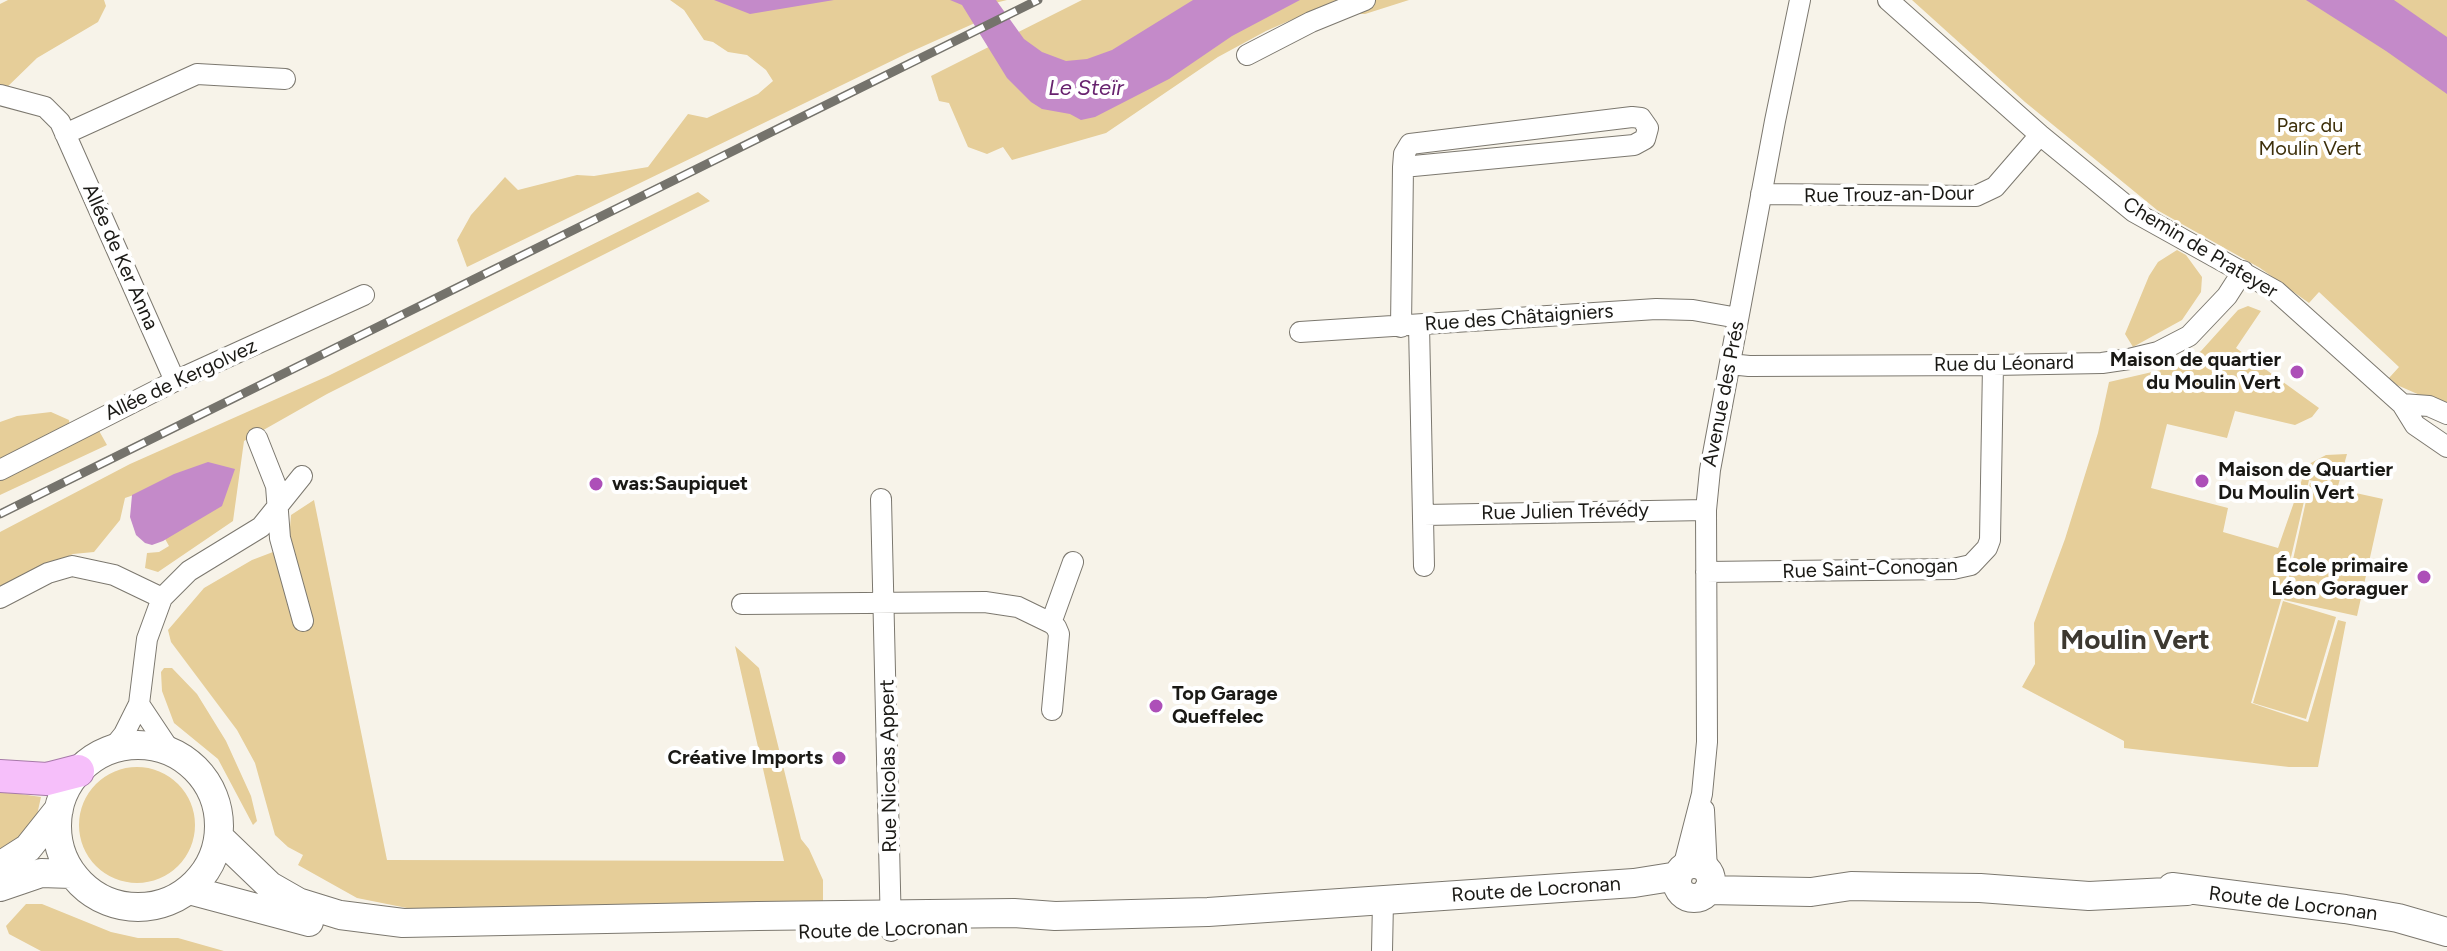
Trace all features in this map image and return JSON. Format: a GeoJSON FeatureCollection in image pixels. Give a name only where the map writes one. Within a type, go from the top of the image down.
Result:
{"type":"FeatureCollection","features":[{"type":"Feature","properties":{"kind":"highway"},"geometry":{"type":"LineString","coordinates":[[0,776],[47,779],[78,771]]}},
{"type":"Feature","properties":{"kind":"main road"},"geometry":{"type":"LineString","coordinates":[[132,745],[152,746],[171,752],[200,773],[217,805],[219,837],[208,866],[189,890],[165,903],[129,907],[107,901],[88,890],[72,874],[62,854],[57,832],[59,809],[66,789],[78,771],[112,749],[132,745]]}},
{"type":"Feature","properties":{"kind":"main road"},"geometry":{"type":"LineString","coordinates":[[0,866],[28,848],[59,809]]}},
{"type":"Feature","properties":{"kind":"main road","name":"Route de Locronan"},"geometry":{"type":"LineString","coordinates":[[219,837],[255,873],[284,895],[321,910],[380,922],[475,924],[743,916],[891,924]]}},
{"type":"Feature","properties":{"kind":"main road"},"geometry":{"type":"LineString","coordinates":[[0,887],[41,873],[72,874]]}},
{"type":"Feature","properties":{"kind":"main road","name":"Route de Locronan"},"geometry":{"type":"LineString","coordinates":[[189,890],[336,929],[405,937],[481,938],[891,924],[1014,913],[1055,916],[1231,912],[1694,878],[1811,892],[1851,886],[1980,888],[2078,896],[2187,891],[2338,908],[2398,918],[2447,932]]}},
{"type":"Feature","properties":{"kind":"main road","name":"Route de Locronan"},"geometry":{"type":"LineString","coordinates":[[2398,918],[2447,917]]}},
{"type":"Feature","properties":{"kind":"street"},"geometry":{"type":"LineString","coordinates":[[1247,55],[1311,22],[1365,0]]}},
{"type":"Feature","properties":{"kind":"street","name":"Avenue des Prés"},"geometry":{"type":"LineString","coordinates":[[1694,878],[1708,709],[1706,510],[1712,456],[1800,0]]}},
{"type":"Feature","properties":{"kind":"street","name":"Chemin de Prateyer"},"geometry":{"type":"LineString","coordinates":[[1888,0],[2040,135],[2134,212],[2276,291],[2402,404],[2415,425],[2439,443]]}},
{"type":"Feature","properties":{"kind":"street"},"geometry":{"type":"LineString","coordinates":[[65,134],[197,74],[285,79]]}},
{"type":"Feature","properties":{"kind":"street","name":"Allée de Ker Anna"},"geometry":{"type":"LineString","coordinates":[[0,95],[51,110],[65,134],[175,381]]}},
{"type":"Feature","properties":{"kind":"street"},"geometry":{"type":"LineString","coordinates":[[1403,167],[1634,145],[1645,139],[1648,128],[1641,118],[1632,117],[1416,143],[1406,149],[1403,167],[1410,326],[1424,515],[1424,566]]}},
{"type":"Feature","properties":{"kind":"street","name":"Rue Trouz-an-Dour"},"geometry":{"type":"LineString","coordinates":[[1761,194],[1976,196],[1995,187],[2040,135]]}},
{"type":"Feature","properties":{"kind":"street","name":"Rue du Léonard"},"geometry":{"type":"LineString","coordinates":[[1730,364],[2102,363],[2158,352],[2180,342],[2202,324],[2227,296],[2243,271]]}},
{"type":"Feature","properties":{"kind":"street","name":"Allée de Kergolvez"},"geometry":{"type":"LineString","coordinates":[[0,470],[175,381],[364,295]]}},
{"type":"Feature","properties":{"kind":"street","name":"Rue des Châtaigniers"},"geometry":{"type":"LineString","coordinates":[[1300,332],[1656,309],[1693,310],[1738,318]]}},
{"type":"Feature","properties":{"kind":"street","name":"Rue Saint-Conogan"},"geometry":{"type":"LineString","coordinates":[[1706,572],[1953,569],[1971,565],[1987,548],[1990,540],[1993,365]]}},
{"type":"Feature","properties":{"kind":"street"},"geometry":{"type":"LineString","coordinates":[[2402,404],[2429,406],[2447,415],[2439,443]]}},
{"type":"Feature","properties":{"kind":"street"},"geometry":{"type":"LineString","coordinates":[[257,438],[273,476],[278,496],[280,538],[303,621]]}},
{"type":"Feature","properties":{"kind":"street"},"geometry":{"type":"LineString","coordinates":[[112,749],[124,734],[139,704],[147,639],[162,598],[189,571],[261,527],[302,476]]}},
{"type":"Feature","properties":{"kind":"street","name":"Rue Nicolas Appert"},"geometry":{"type":"LineString","coordinates":[[881,499],[891,924]]}},
{"type":"Feature","properties":{"kind":"street","name":"Rue Julien Trévédy"},"geometry":{"type":"LineString","coordinates":[[1424,515],[1706,510]]}},
{"type":"Feature","properties":{"kind":"street"},"geometry":{"type":"LineString","coordinates":[[1051,623],[1073,562]]}},
{"type":"Feature","properties":{"kind":"street"},"geometry":{"type":"LineString","coordinates":[[0,598],[48,573],[72,566],[114,575],[162,598]]}},
{"type":"Feature","properties":{"kind":"street"},"geometry":{"type":"LineString","coordinates":[[742,604],[1000,602],[1034,613],[1051,623],[1059,634],[1052,710]]}},
{"type":"Feature","properties":{"kind":"street"},"geometry":{"type":"LineString","coordinates":[[139,704],[171,752]]}},
{"type":"Feature","properties":{"kind":"street"},"geometry":{"type":"LineString","coordinates":[[1382,951],[1383,901]]}},
{"type":"Feature","properties":{"kind":"green space"},"geometry":{"type":"Polygon","coordinates":[[[8,0],[104,0],[106,6],[98,22],[37,58],[0,94],[0,4],[8,0]]]}},
{"type":"Feature","properties":{"kind":"green space"},"geometry":{"type":"Polygon","coordinates":[[[670,0],[1007,0],[987,5],[975,23],[467,267],[457,240],[471,215],[505,177],[518,190],[577,175],[594,176],[648,167],[688,114],[707,118],[758,94],[773,81],[766,70],[747,55],[728,52],[704,40],[684,10],[670,0]]]}},
{"type":"Feature","properties":{"kind":"green space"},"geometry":{"type":"Polygon","coordinates":[[[1082,0],[1409,0],[1365,14],[1307,13],[1218,57],[1106,133],[1012,160],[1003,147],[987,154],[968,147],[949,103],[939,101],[931,76],[1082,0]]]}},
{"type":"Feature","properties":{"kind":"green space","name":"Parc du Moulin Vert"},"geometry":{"type":"Polygon","coordinates":[[[1912,0],[2447,0],[2447,407],[2397,385],[2389,378],[2399,367],[2319,292],[2309,303],[2260,268],[2157,210],[2025,102],[1912,0]]]}},
{"type":"Feature","properties":{"kind":"green space"},"geometry":{"type":"Polygon","coordinates":[[[698,192],[710,201],[327,394],[244,441],[233,521],[158,572],[145,568],[147,553],[159,552],[169,546],[159,528],[154,488],[125,498],[120,520],[94,552],[73,554],[0,589],[0,532],[130,464],[328,376],[698,192]]]}},
{"type":"Feature","properties":{"kind":"green space"},"geometry":{"type":"Polygon","coordinates":[[[2177,250],[2186,255],[2202,277],[2201,292],[2182,320],[2133,347],[2125,334],[2149,276],[2158,262],[2177,250]]]}},
{"type":"Feature","properties":{"kind":"green space"},"geometry":{"type":"Polygon","coordinates":[[[2248,306],[2261,311],[2236,348],[2319,408],[2312,417],[2295,425],[2235,411],[2227,438],[2167,424],[2151,488],[2228,508],[2223,532],[2278,548],[2307,465],[2326,455],[2347,454],[2338,486],[2309,480],[2281,600],[2251,703],[2308,722],[2338,620],[2346,622],[2318,767],[2289,767],[2124,748],[2124,741],[2022,687],[2035,664],[2034,623],[2065,539],[2098,433],[2109,382],[2178,366],[2201,351],[2238,310],[2248,306]]]}},
{"type":"Feature","properties":{"kind":"green space"},"geometry":{"type":"Polygon","coordinates":[[[51,412],[69,420],[71,443],[98,429],[107,445],[0,495],[0,422],[17,416],[51,412]]]}},
{"type":"Feature","properties":{"kind":"green space"},"geometry":{"type":"Polygon","coordinates":[[[2310,483],[2383,499],[2357,616],[2284,600],[2310,483]]]}},
{"type":"Feature","properties":{"kind":"green space"},"geometry":{"type":"Polygon","coordinates":[[[314,500],[387,860],[784,861],[735,646],[759,668],[801,839],[823,880],[823,901],[577,912],[407,908],[357,898],[298,865],[303,855],[275,835],[255,763],[237,730],[171,642],[168,630],[204,588],[252,560],[273,552],[294,625],[289,539],[291,515],[314,500]]]}},
{"type":"Feature","properties":{"kind":"green space"},"geometry":{"type":"Polygon","coordinates":[[[2283,601],[2336,617],[2306,719],[2253,703],[2283,601]]]}},
{"type":"Feature","properties":{"kind":"green space"},"geometry":{"type":"Polygon","coordinates":[[[164,668],[172,668],[197,694],[226,741],[251,796],[257,821],[253,825],[218,759],[174,723],[162,691],[161,672],[164,668]]]}},
{"type":"Feature","properties":{"kind":"green space"},"geometry":{"type":"Polygon","coordinates":[[[137,767],[159,772],[178,784],[190,803],[195,825],[190,847],[178,866],[159,878],[137,883],[115,878],[96,866],[84,847],[79,825],[84,803],[96,784],[115,772],[137,767]]]}},
{"type":"Feature","properties":{"kind":"green space"},"geometry":{"type":"Polygon","coordinates":[[[0,791],[41,797],[37,815],[20,840],[0,853],[0,791]]]}},
{"type":"Feature","properties":{"kind":"green space"},"geometry":{"type":"Polygon","coordinates":[[[26,904],[42,904],[111,932],[138,938],[178,938],[224,951],[41,951],[9,934],[6,926],[26,904]]]}},
{"type":"Feature","properties":{"kind":"water"},"geometry":{"type":"Polygon","coordinates":[[[714,0],[834,0],[750,14],[714,0]]]}},
{"type":"Feature","properties":{"kind":"water","name":"Le Steïr"},"geometry":{"type":"Polygon","coordinates":[[[950,0],[996,0],[1024,39],[1042,52],[1066,61],[1087,59],[1112,50],[1193,0],[1300,0],[1232,36],[1169,79],[1095,117],[1081,120],[1070,114],[1042,109],[1031,102],[1007,78],[962,5],[950,0]]]}},
{"type":"Feature","properties":{"kind":"water"},"geometry":{"type":"Polygon","coordinates":[[[2306,0],[2394,0],[2447,37],[2447,94],[2386,51],[2306,0]]]}},
{"type":"Feature","properties":{"kind":"water"},"geometry":{"type":"Polygon","coordinates":[[[208,462],[235,469],[222,506],[163,541],[152,545],[145,543],[136,535],[130,517],[132,495],[174,474],[208,462]]]}},
{"type":"Feature","properties":{"kind":"railway"},"geometry":{"type":"LineString","coordinates":[[0,514],[1038,0]]}},
{"type":"Feature","properties":{"kind":"place","name":"Maison de quartier du Moulin Vert"},"geometry":{"type":"Point","coordinates":[2297,372]}},
{"type":"Feature","properties":{"kind":"place","name":"Maison de Quartier Du Moulin Vert"},"geometry":{"type":"Point","coordinates":[2202,481]}},
{"type":"Feature","properties":{"kind":"place","name":"was:Saupiquet"},"geometry":{"type":"Point","coordinates":[596,484]}},
{"type":"Feature","properties":{"kind":"place","name":"École primaire Léon Goraguer"},"geometry":{"type":"Point","coordinates":[2424,577]}},
{"type":"Feature","properties":{"kind":"place","name":"Top Garage Queffelec"},"geometry":{"type":"Point","coordinates":[1156,706]}},
{"type":"Feature","properties":{"kind":"place","name":"Créative Imports"},"geometry":{"type":"Point","coordinates":[839,758]}},
{"type":"Feature","properties":{"kind":"district","name":"Moulin Vert"},"geometry":{"type":"Point","coordinates":[2135,641]}}]}
